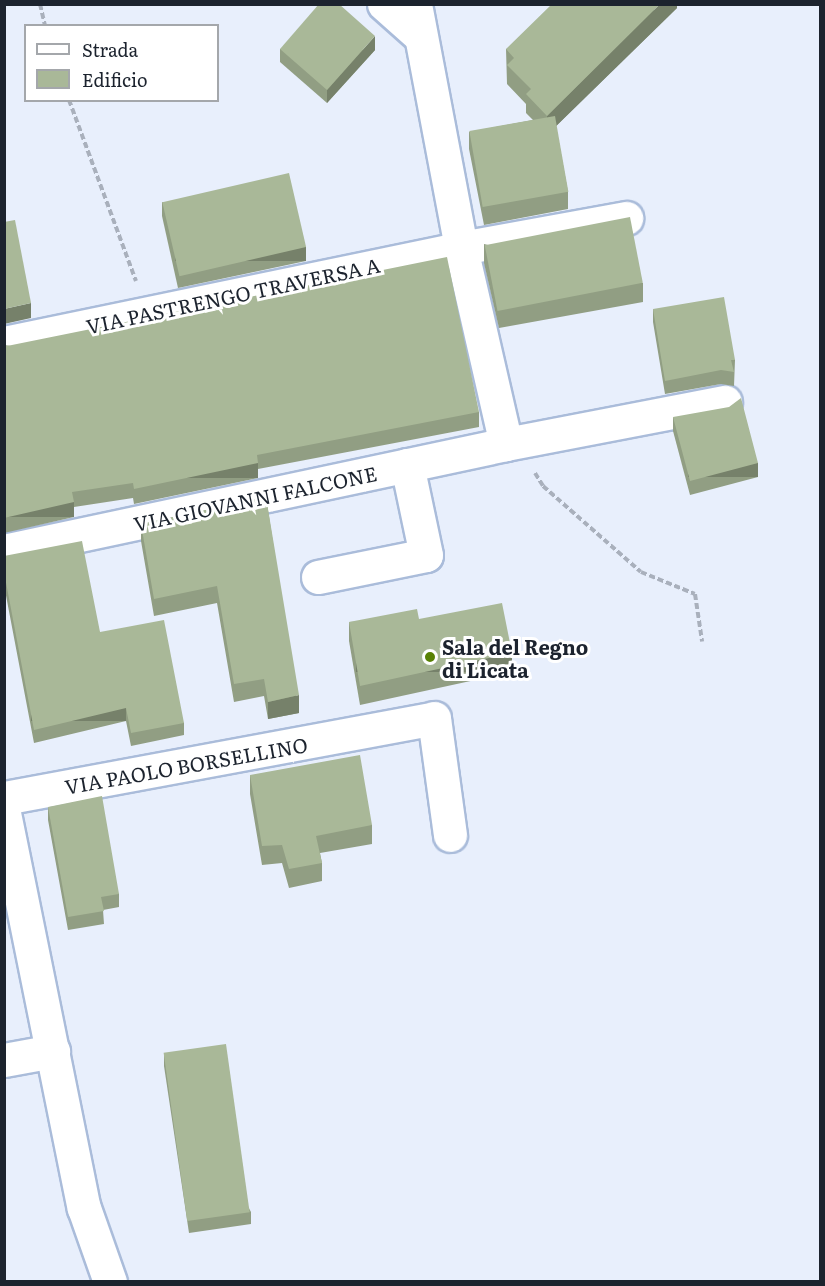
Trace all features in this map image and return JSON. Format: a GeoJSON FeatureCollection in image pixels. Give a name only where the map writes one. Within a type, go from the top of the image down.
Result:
{"type":"FeatureCollection","features":[{"type":"Feature","properties":{"kind":"street"},"geometry":{"type":"LineString","coordinates":[[384,4],[417,20],[462,248],[512,443]]}},
{"type":"Feature","properties":{"kind":"street","name":"VIA PASTRENGO TRAVERSA A"},"geometry":{"type":"LineString","coordinates":[[4,343],[462,248],[626,218]]}},
{"type":"Feature","properties":{"kind":"street","name":"VIA GIOVANNI FALCONE"},"geometry":{"type":"LineString","coordinates":[[4,551],[512,443],[725,402]]}},
{"type":"Feature","properties":{"kind":"street"},"geometry":{"type":"LineString","coordinates":[[318,577],[426,555],[407,465]]}},
{"type":"Feature","properties":{"kind":"street","name":"VIA PAOLO BORSELLINO"},"geometry":{"type":"LineString","coordinates":[[4,798],[434,718],[450,835]]}},
{"type":"Feature","properties":{"kind":"street"},"geometry":{"type":"LineString","coordinates":[[4,813],[84,1208],[110,1281]]}},
{"type":"Feature","properties":{"kind":"street"},"geometry":{"type":"LineString","coordinates":[[4,1060],[53,1052]]}},
{"type":"Feature","properties":{"kind":"path"},"geometry":{"type":"LineString","coordinates":[[40,4],[45,24]]}},
{"type":"Feature","properties":{"kind":"path"},"geometry":{"type":"LineString","coordinates":[[70,102],[112,207],[147,313]]}},
{"type":"Feature","properties":{"kind":"path"},"geometry":{"type":"LineString","coordinates":[[512,443],[543,486],[641,572],[695,594],[702,641]]}},
{"type":"Feature","properties":{"kind":"building"},"geometry":{"type":"Polygon","coordinates":[[[319,4],[339,4],[375,36],[327,90],[280,49],[319,4]]]}},
{"type":"Feature","properties":{"kind":"building"},"geometry":{"type":"Polygon","coordinates":[[[552,4],[660,4],[547,116],[526,94],[531,89],[507,65],[514,58],[506,49],[552,4]]]}},
{"type":"Feature","properties":{"kind":"building"},"geometry":{"type":"Polygon","coordinates":[[[555,116],[568,192],[483,207],[469,131],[555,116]]]}},
{"type":"Feature","properties":{"kind":"building"},"geometry":{"type":"Polygon","coordinates":[[[289,173],[306,247],[179,276],[162,202],[289,173]]]}},
{"type":"Feature","properties":{"kind":"building"},"geometry":{"type":"Polygon","coordinates":[[[630,217],[643,283],[498,311],[485,245],[630,217]]]}},
{"type":"Feature","properties":{"kind":"building"},"geometry":{"type":"Polygon","coordinates":[[[15,220],[31,303],[4,309],[4,222],[15,220]]]}},
{"type":"Feature","properties":{"kind":"building"},"geometry":{"type":"Polygon","coordinates":[[[447,257],[479,412],[257,455],[258,463],[134,489],[133,483],[72,492],[74,502],[4,518],[4,345],[447,257]]]}},
{"type":"Feature","properties":{"kind":"building"},"geometry":{"type":"Polygon","coordinates":[[[724,297],[735,360],[731,360],[734,372],[721,370],[665,381],[653,309],[724,297]]]}},
{"type":"Feature","properties":{"kind":"building"},"geometry":{"type":"Polygon","coordinates":[[[741,398],[758,463],[690,481],[673,417],[729,407],[741,398]]]}},
{"type":"Feature","properties":{"kind":"building"},"geometry":{"type":"Polygon","coordinates":[[[266,497],[299,695],[268,702],[264,679],[234,684],[217,586],[154,599],[141,524],[266,497]]]}},
{"type":"Feature","properties":{"kind":"building"},"geometry":{"type":"Polygon","coordinates":[[[82,541],[100,632],[164,620],[184,723],[131,733],[126,708],[34,730],[4,572],[4,556],[82,541]]]}},
{"type":"Feature","properties":{"kind":"building","name":"Sala del Regno di Licata"},"geometry":{"type":"Polygon","coordinates":[[[502,603],[512,653],[360,686],[349,622],[417,609],[419,619],[502,603]]]}},
{"type":"Feature","properties":{"kind":"building"},"geometry":{"type":"Polygon","coordinates":[[[360,755],[372,825],[316,836],[322,863],[289,869],[282,845],[262,846],[250,775],[360,755]]]}},
{"type":"Feature","properties":{"kind":"building"},"geometry":{"type":"Polygon","coordinates":[[[102,796],[119,894],[101,897],[104,911],[68,917],[48,807],[102,796]]]}},
{"type":"Feature","properties":{"kind":"building"},"geometry":{"type":"Polygon","coordinates":[[[226,1044],[250,1212],[187,1221],[164,1053],[226,1044]]]}},
{"type":"Feature","properties":{"kind":"place","name":"Sala del Regno di Licata"},"geometry":{"type":"Point","coordinates":[430,657]}}]}
